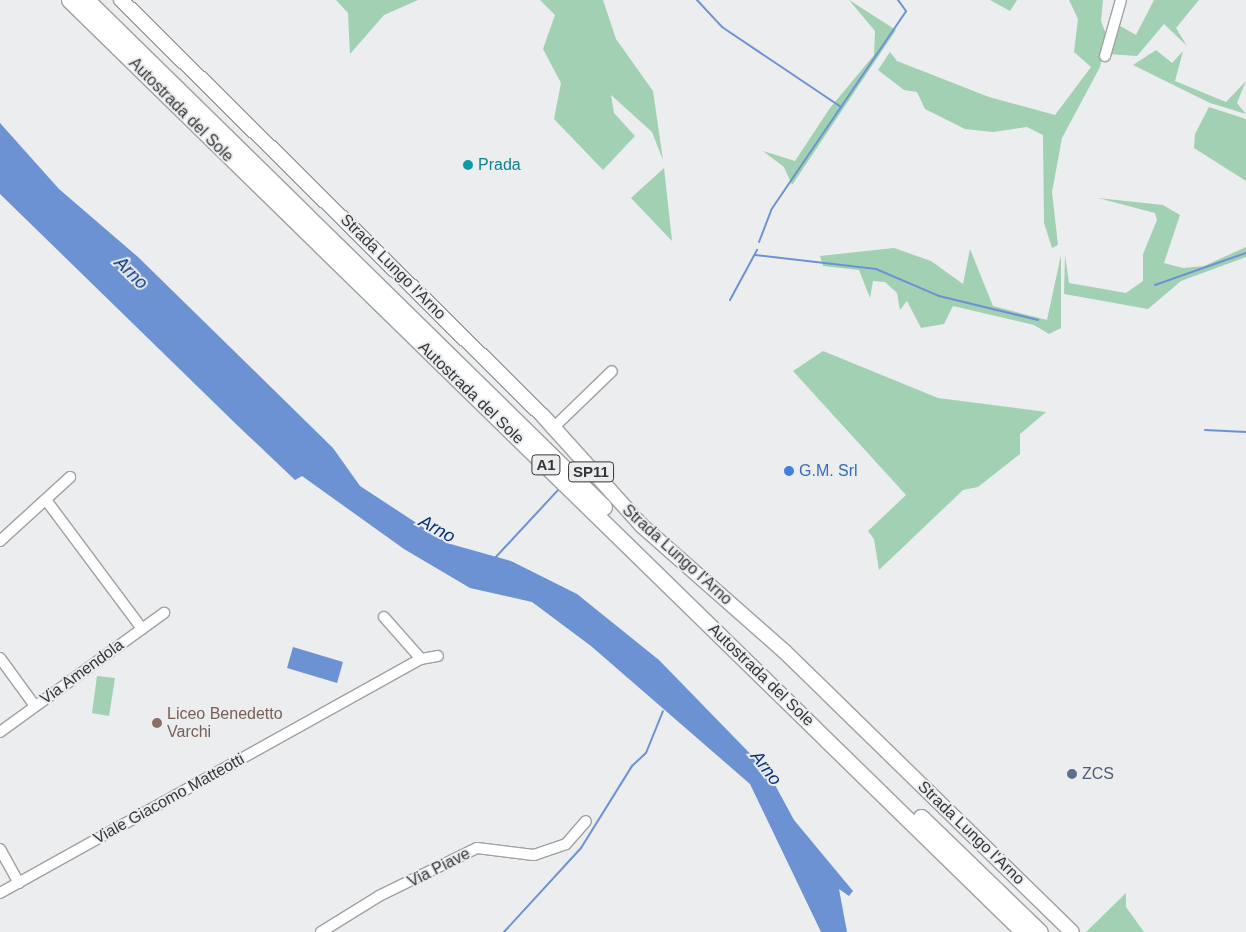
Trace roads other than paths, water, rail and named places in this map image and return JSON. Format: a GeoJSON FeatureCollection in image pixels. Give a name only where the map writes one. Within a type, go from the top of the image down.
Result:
{"type":"FeatureCollection","features":[{"type":"Feature","properties":{"kind":"highway","name":"Autostrada del Sole"},"geometry":{"type":"LineString","coordinates":[[69,0],[1023,932]]}},
{"type":"Feature","properties":{"kind":"highway","name":"Autostrada del Sole"},"geometry":{"type":"LineString","coordinates":[[87,0],[1040,932]]}},
{"type":"Feature","properties":{"kind":"main road","name":"Strada Lungo l'Arno"},"geometry":{"type":"LineString","coordinates":[[121,0],[552,429],[642,526],[784,651],[1072,932]]}},
{"type":"Feature","properties":{"kind":"street"},"geometry":{"type":"LineString","coordinates":[[1105,56],[1121,0]]}},
{"type":"Feature","properties":{"kind":"street"},"geometry":{"type":"LineString","coordinates":[[552,429],[612,371]]}},
{"type":"Feature","properties":{"kind":"street"},"geometry":{"type":"LineString","coordinates":[[0,541],[70,477]]}},
{"type":"Feature","properties":{"kind":"street"},"geometry":{"type":"LineString","coordinates":[[46,500],[142,629]]}},
{"type":"Feature","properties":{"kind":"street","name":"Via Amendola"},"geometry":{"type":"LineString","coordinates":[[0,732],[164,613]]}},
{"type":"Feature","properties":{"kind":"street"},"geometry":{"type":"LineString","coordinates":[[384,617],[421,659]]}},
{"type":"Feature","properties":{"kind":"street","name":"Viale Giacomo Matteotti"},"geometry":{"type":"LineString","coordinates":[[0,893],[421,659],[438,656]]}},
{"type":"Feature","properties":{"kind":"street"},"geometry":{"type":"LineString","coordinates":[[0,658],[35,706]]}},
{"type":"Feature","properties":{"kind":"street","name":"Via Piave"},"geometry":{"type":"LineString","coordinates":[[321,932],[379,896],[477,848],[534,855],[566,844],[586,821]]}},
{"type":"Feature","properties":{"kind":"street"},"geometry":{"type":"LineString","coordinates":[[0,849],[19,882]]}},
{"type":"Feature","properties":{"kind":"water","name":"Arno"},"geometry":{"type":"Polygon","coordinates":[[[0,123],[59,189],[138,257],[333,448],[360,486],[447,543],[511,561],[577,594],[659,660],[768,772],[794,820],[853,891],[849,896],[839,889],[847,932],[821,932],[750,784],[591,646],[532,602],[470,588],[404,549],[302,476],[295,480],[237,425],[0,194],[0,123]]]}},
{"type":"Feature","properties":{"kind":"water"},"geometry":{"type":"Polygon","coordinates":[[[293,647],[343,662],[337,683],[287,668],[293,647]]]}},
{"type":"Feature","properties":{"kind":"waterway"},"geometry":{"type":"LineString","coordinates":[[697,0],[722,27],[841,107]]}},
{"type":"Feature","properties":{"kind":"waterway"},"geometry":{"type":"LineString","coordinates":[[759,242],[771,210],[906,11],[898,0]]}},
{"type":"Feature","properties":{"kind":"waterway"},"geometry":{"type":"LineString","coordinates":[[730,300],[757,250]]}},
{"type":"Feature","properties":{"kind":"waterway"},"geometry":{"type":"LineString","coordinates":[[1155,285],[1246,253]]}},
{"type":"Feature","properties":{"kind":"waterway"},"geometry":{"type":"LineString","coordinates":[[755,255],[876,269],[939,296],[1038,320]]}},
{"type":"Feature","properties":{"kind":"waterway"},"geometry":{"type":"LineString","coordinates":[[1205,430],[1246,432]]}},
{"type":"Feature","properties":{"kind":"waterway"},"geometry":{"type":"LineString","coordinates":[[494,559],[559,489]]}},
{"type":"Feature","properties":{"kind":"waterway"},"geometry":{"type":"LineString","coordinates":[[504,932],[581,848],[632,766],[646,753],[663,711]]}},
{"type":"Feature","properties":{"kind":"place","name":"Prada"},"geometry":{"type":"Point","coordinates":[468,165]}},
{"type":"Feature","properties":{"kind":"place","name":"G.M. Srl"},"geometry":{"type":"Point","coordinates":[789,471]}},
{"type":"Feature","properties":{"kind":"place","name":"Liceo Benedetto Varchi"},"geometry":{"type":"Point","coordinates":[157,723]}},
{"type":"Feature","properties":{"kind":"place","name":"ZCS"},"geometry":{"type":"Point","coordinates":[1072,774]}}]}
